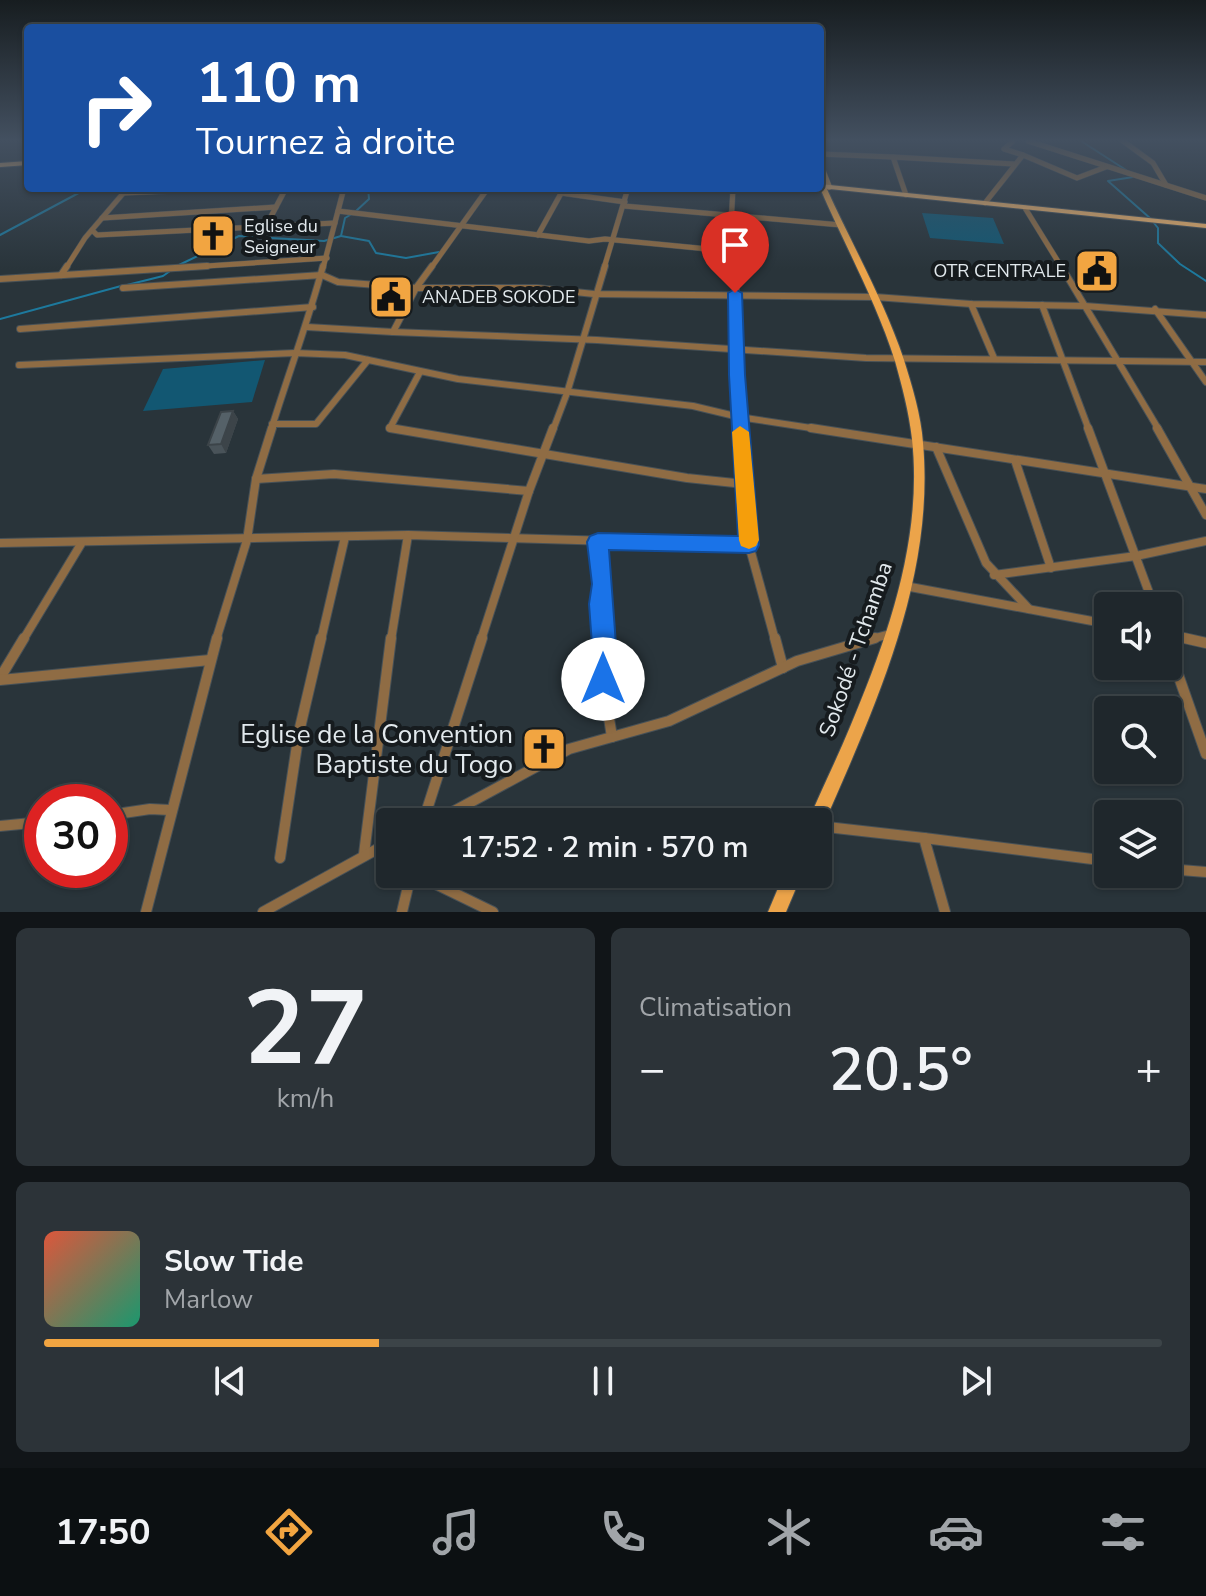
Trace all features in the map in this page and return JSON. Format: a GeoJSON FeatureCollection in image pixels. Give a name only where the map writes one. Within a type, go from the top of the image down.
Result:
{"type":"FeatureCollection","features":[{"type":"Feature","properties":{"kind":"highway"},"geometry":{"type":"LineString","coordinates":[[824,187],[1206,226]]}},
{"type":"Feature","properties":{"kind":"main road","name":"Sokodé - Tchamba"},"geometry":{"type":"LineString","coordinates":[[824,191],[857,256]]}},
{"type":"Feature","properties":{"kind":"main road","name":"Sokodé - Tchamba"},"geometry":{"type":"LineString","coordinates":[[824,191],[857,256],[898,357],[918,443],[918,518],[905,586],[890,634],[824,808]]}},
{"type":"Feature","properties":{"kind":"main road"},"geometry":{"type":"LineString","coordinates":[[777,912],[787,888]]}},
{"type":"Feature","properties":{"kind":"street"},"geometry":{"type":"LineString","coordinates":[[902,184],[906,195]]}},
{"type":"Feature","properties":{"kind":"street"},"geometry":{"type":"LineString","coordinates":[[985,203],[999,184]]}},
{"type":"Feature","properties":{"kind":"street"},"geometry":{"type":"LineString","coordinates":[[1158,184],[1206,198]]}},
{"type":"Feature","properties":{"kind":"street"},"geometry":{"type":"LineString","coordinates":[[61,275],[85,238],[94,232],[124,192]]}},
{"type":"Feature","properties":{"kind":"street"},"geometry":{"type":"LineString","coordinates":[[266,226],[284,192]]}},
{"type":"Feature","properties":{"kind":"street"},"geometry":{"type":"LineString","coordinates":[[146,912],[210,660],[247,540],[256,479],[295,353],[307,327],[343,192]]}},
{"type":"Feature","properties":{"kind":"street"},"geometry":{"type":"LineString","coordinates":[[393,332],[416,288],[484,192]]}},
{"type":"Feature","properties":{"kind":"street"},"geometry":{"type":"LineString","coordinates":[[538,235],[561,192]]}},
{"type":"Feature","properties":{"kind":"street"},"geometry":{"type":"LineString","coordinates":[[571,192],[625,204],[732,217],[841,225]]}},
{"type":"Feature","properties":{"kind":"street"},"geometry":{"type":"LineString","coordinates":[[427,808],[513,537],[567,393],[594,294],[627,192]]}},
{"type":"Feature","properties":{"kind":"street"},"geometry":{"type":"LineString","coordinates":[[733,192],[730,244],[736,271],[739,417],[749,545],[783,668]]}},
{"type":"Feature","properties":{"kind":"street"},"geometry":{"type":"LineString","coordinates":[[102,218],[276,207]]}},
{"type":"Feature","properties":{"kind":"street"},"geometry":{"type":"LineString","coordinates":[[1025,208],[1120,361],[1206,515]]}},
{"type":"Feature","properties":{"kind":"street"},"geometry":{"type":"LineString","coordinates":[[338,211],[589,241],[612,240],[708,249],[730,244]]}},
{"type":"Feature","properties":{"kind":"street"},"geometry":{"type":"LineString","coordinates":[[94,232],[335,223]]}},
{"type":"Feature","properties":{"kind":"street"},"geometry":{"type":"LineString","coordinates":[[0,279],[327,258]]}},
{"type":"Feature","properties":{"kind":"street"},"geometry":{"type":"LineString","coordinates":[[123,288],[322,275],[338,282],[416,288],[537,288],[594,294],[735,293],[875,297],[971,304],[1155,309],[1206,315]]}},
{"type":"Feature","properties":{"kind":"street"},"geometry":{"type":"LineString","coordinates":[[971,304],[994,358]]}},
{"type":"Feature","properties":{"kind":"street"},"geometry":{"type":"LineString","coordinates":[[1042,305],[1149,592]]}},
{"type":"Feature","properties":{"kind":"street"},"geometry":{"type":"LineString","coordinates":[[20,329],[313,307]]}},
{"type":"Feature","properties":{"kind":"street"},"geometry":{"type":"LineString","coordinates":[[1155,309],[1206,382]]}},
{"type":"Feature","properties":{"kind":"street"},"geometry":{"type":"LineString","coordinates":[[307,327],[736,351],[1206,362]]}},
{"type":"Feature","properties":{"kind":"street"},"geometry":{"type":"LineString","coordinates":[[19,365],[295,353],[345,355],[420,372],[567,393],[623,396],[739,417],[1206,489]]}},
{"type":"Feature","properties":{"kind":"street"},"geometry":{"type":"LineString","coordinates":[[272,424],[316,424],[368,360]]}},
{"type":"Feature","properties":{"kind":"street"},"geometry":{"type":"LineString","coordinates":[[420,372],[390,428],[687,478],[744,484]]}},
{"type":"Feature","properties":{"kind":"street"},"geometry":{"type":"LineString","coordinates":[[936,447],[973,535],[994,575],[1030,609]]}},
{"type":"Feature","properties":{"kind":"street"},"geometry":{"type":"LineString","coordinates":[[1015,460],[1051,568]]}},
{"type":"Feature","properties":{"kind":"street"},"geometry":{"type":"LineString","coordinates":[[256,479],[334,474],[529,491]]}},
{"type":"Feature","properties":{"kind":"street"},"geometry":{"type":"LineString","coordinates":[[0,543],[81,544],[408,535],[749,545]]}},
{"type":"Feature","properties":{"kind":"street"},"geometry":{"type":"LineString","coordinates":[[364,854],[367,813],[385,705],[394,611],[408,535]]}},
{"type":"Feature","properties":{"kind":"street"},"geometry":{"type":"LineString","coordinates":[[280,858],[299,732],[345,537]]}},
{"type":"Feature","properties":{"kind":"street"},"geometry":{"type":"LineString","coordinates":[[994,575],[1136,556],[1206,541]]}},
{"type":"Feature","properties":{"kind":"street"},"geometry":{"type":"LineString","coordinates":[[598,542],[603,584],[600,604],[605,658],[603,679],[612,737]]}},
{"type":"Feature","properties":{"kind":"street"},"geometry":{"type":"LineString","coordinates":[[0,679],[81,544]]}},
{"type":"Feature","properties":{"kind":"street"},"geometry":{"type":"LineString","coordinates":[[905,586],[1094,621]]}},
{"type":"Feature","properties":{"kind":"street"},"geometry":{"type":"LineString","coordinates":[[460,808],[569,749],[669,721],[783,668],[890,634]]}},
{"type":"Feature","properties":{"kind":"street"},"geometry":{"type":"LineString","coordinates":[[1182,638],[1206,643]]}},
{"type":"Feature","properties":{"kind":"street"},"geometry":{"type":"LineString","coordinates":[[0,679],[210,660]]}},
{"type":"Feature","properties":{"kind":"street"},"geometry":{"type":"LineString","coordinates":[[1180,680],[1206,754]]}},
{"type":"Feature","properties":{"kind":"street"},"geometry":{"type":"LineString","coordinates":[[128,812],[170,810]]}},
{"type":"Feature","properties":{"kind":"street"},"geometry":{"type":"LineString","coordinates":[[0,826],[24,824]]}},
{"type":"Feature","properties":{"kind":"street"},"geometry":{"type":"LineString","coordinates":[[832,826],[1094,859]]}},
{"type":"Feature","properties":{"kind":"street"},"geometry":{"type":"LineString","coordinates":[[924,838],[945,912]]}},
{"type":"Feature","properties":{"kind":"street"},"geometry":{"type":"LineString","coordinates":[[263,912],[376,848]]}},
{"type":"Feature","properties":{"kind":"street"},"geometry":{"type":"LineString","coordinates":[[1182,870],[1206,872]]}},
{"type":"Feature","properties":{"kind":"street"},"geometry":{"type":"LineString","coordinates":[[402,912],[409,888]]}},
{"type":"Feature","properties":{"kind":"street"},"geometry":{"type":"LineString","coordinates":[[442,888],[493,912]]}},
{"type":"Feature","properties":{"kind":"shaded area"},"geometry":{"type":"Polygon","coordinates":[[[922,213],[993,218],[1004,244],[930,238],[922,213]]]}},
{"type":"Feature","properties":{"kind":"shaded area"},"geometry":{"type":"Polygon","coordinates":[[[265,360],[252,402],[143,411],[163,369],[265,360]]]}},
{"type":"Feature","properties":{"kind":"building"},"geometry":{"type":"Polygon","coordinates":[[[233,411],[221,444],[208,445],[221,412],[233,411]]]}},
{"type":"Feature","properties":{"kind":"waterway"},"geometry":{"type":"LineString","coordinates":[[1111,184],[1151,219]]}},
{"type":"Feature","properties":{"kind":"waterway"},"geometry":{"type":"LineString","coordinates":[[0,235],[81,192]]}},
{"type":"Feature","properties":{"kind":"waterway"},"geometry":{"type":"LineString","coordinates":[[355,212],[369,199],[368,192]]}},
{"type":"Feature","properties":{"kind":"waterway"},"geometry":{"type":"LineString","coordinates":[[341,236],[345,218],[350,215]]}},
{"type":"Feature","properties":{"kind":"waterway"},"geometry":{"type":"LineString","coordinates":[[1154,223],[1158,228],[1158,243],[1180,264],[1206,281]]}},
{"type":"Feature","properties":{"kind":"waterway"},"geometry":{"type":"LineString","coordinates":[[179,265],[239,236],[324,241],[341,236]]}},
{"type":"Feature","properties":{"kind":"waterway"},"geometry":{"type":"LineString","coordinates":[[341,236],[369,241],[376,253],[406,258],[439,252]]}},
{"type":"Feature","properties":{"kind":"waterway"},"geometry":{"type":"LineString","coordinates":[[127,285],[163,276],[170,271]]}},
{"type":"Feature","properties":{"kind":"waterway"},"geometry":{"type":"LineString","coordinates":[[0,319],[121,286]]}},
{"type":"Feature","properties":{"kind":"slow traffic"},"geometry":{"type":"LineString","coordinates":[[740,432],[749,540]]}},
{"type":"Feature","properties":{"kind":"place","name":"Eglise du Seigneur"},"geometry":{"type":"Point","coordinates":[213,236]}},
{"type":"Feature","properties":{"kind":"place","name":"OTR CENTRALE"},"geometry":{"type":"Point","coordinates":[1097,271]}},
{"type":"Feature","properties":{"kind":"place","name":"ANADEB SOKODE"},"geometry":{"type":"Point","coordinates":[391,297]}},
{"type":"Feature","properties":{"kind":"place","name":"Eglise de la Convention Baptiste du Togo"},"geometry":{"type":"Point","coordinates":[544,749]}},
{"type":"Feature","properties":{"kind":"route"},"geometry":{"type":"LineString","coordinates":[[603,679],[605,658],[600,604],[603,584],[598,542],[749,545],[737,375],[735,293]]}}]}
